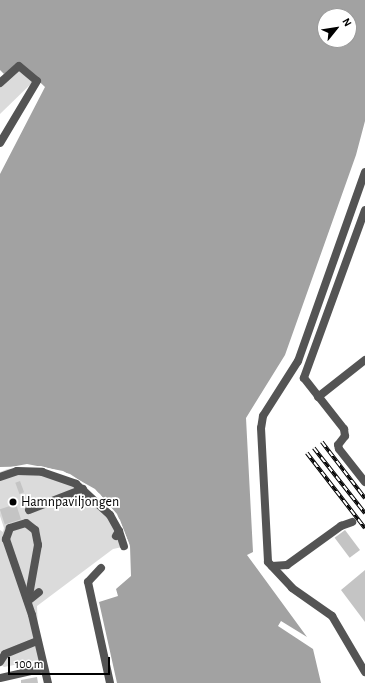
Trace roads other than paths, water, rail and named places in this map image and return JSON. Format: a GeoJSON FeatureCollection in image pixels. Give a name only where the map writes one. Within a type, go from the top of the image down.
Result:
{"type":"FeatureCollection","features":[{"type":"Feature","properties":{"kind":"street"},"geometry":{"type":"LineString","coordinates":[[0,83],[21,66],[37,81],[35,90],[0,142]]}},
{"type":"Feature","properties":{"kind":"street"},"geometry":{"type":"LineString","coordinates":[[365,172],[298,361],[263,416],[266,556],[272,566],[292,588],[332,616],[365,672]]}},
{"type":"Feature","properties":{"kind":"street"},"geometry":{"type":"LineString","coordinates":[[364,216],[304,378],[344,429],[346,436],[338,445],[339,449],[365,482]]}},
{"type":"Feature","properties":{"kind":"street"},"geometry":{"type":"LineString","coordinates":[[318,397],[365,360]]}},
{"type":"Feature","properties":{"kind":"street"},"geometry":{"type":"LineString","coordinates":[[0,477],[17,471],[42,472],[83,489],[104,507],[124,546]]}},
{"type":"Feature","properties":{"kind":"street"},"geometry":{"type":"LineString","coordinates":[[29,510],[83,489]]}},
{"type":"Feature","properties":{"kind":"street"},"geometry":{"type":"LineString","coordinates":[[272,566],[291,563],[341,526],[352,522]]}},
{"type":"Feature","properties":{"kind":"street"},"geometry":{"type":"LineString","coordinates":[[28,602],[38,545],[35,530],[26,523],[10,528],[5,535],[28,602],[48,683]]}},
{"type":"Feature","properties":{"kind":"street"},"geometry":{"type":"LineString","coordinates":[[101,568],[88,582],[110,683]]}},
{"type":"Feature","properties":{"kind":"street"},"geometry":{"type":"LineString","coordinates":[[28,602],[40,592]]}},
{"type":"Feature","properties":{"kind":"street"},"geometry":{"type":"LineString","coordinates":[[0,662],[5,654],[38,641]]}},
{"type":"Feature","properties":{"kind":"street"},"geometry":{"type":"LineString","coordinates":[[0,678],[44,668]]}},
{"type":"Feature","properties":{"kind":"railway"},"geometry":{"type":"LineString","coordinates":[[322,442],[365,498]]}},
{"type":"Feature","properties":{"kind":"railway"},"geometry":{"type":"LineString","coordinates":[[314,448],[365,513]]}},
{"type":"Feature","properties":{"kind":"railway"},"geometry":{"type":"LineString","coordinates":[[307,453],[365,528]]}},
{"type":"Feature","properties":{"kind":"place","name":"Hamnpaviljongen"},"geometry":{"type":"Point","coordinates":[13,502]}}]}
